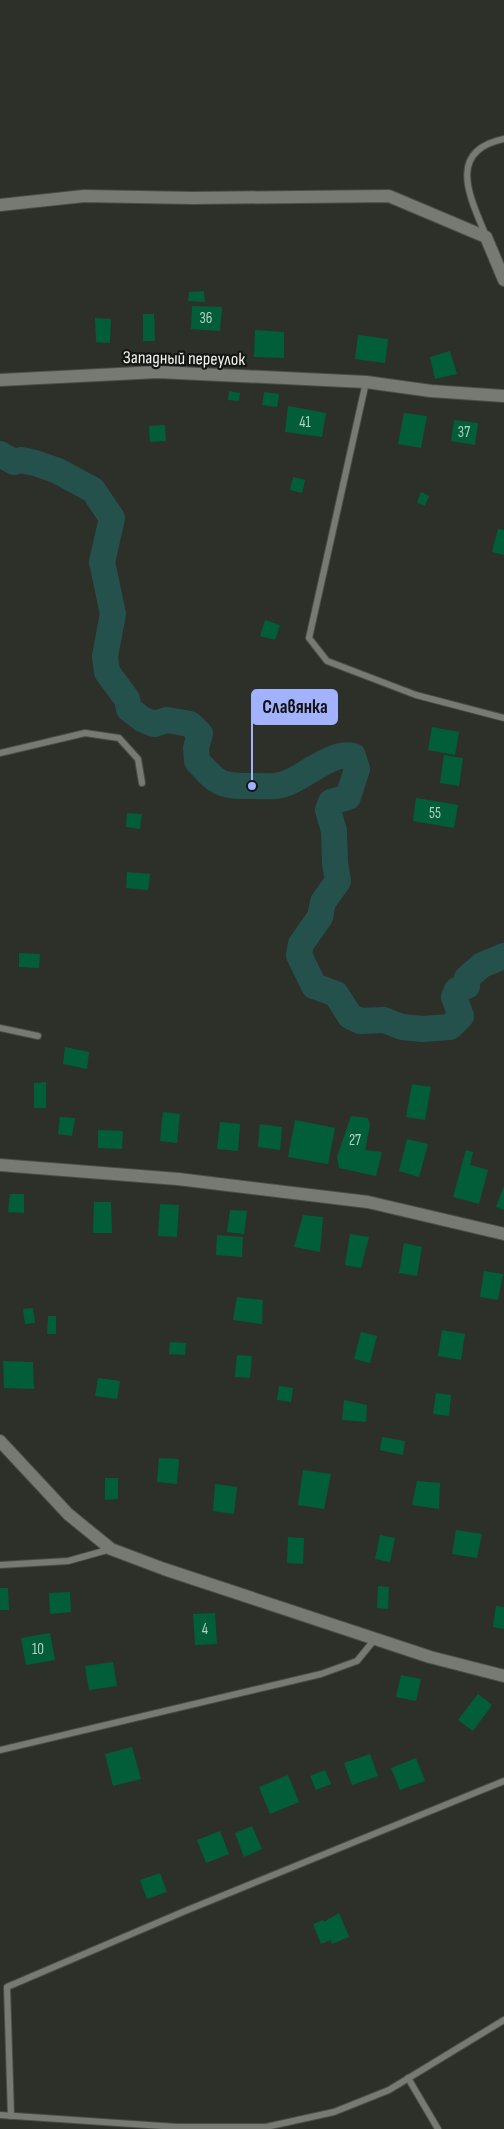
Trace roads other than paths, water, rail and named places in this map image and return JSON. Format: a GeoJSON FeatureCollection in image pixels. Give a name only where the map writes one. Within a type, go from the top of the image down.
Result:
{"type":"FeatureCollection","features":[{"type":"Feature","properties":{"kind":"street"},"geometry":{"type":"LineString","coordinates":[[0,205],[84,196],[193,198],[389,196],[486,237],[504,280]]}},
{"type":"Feature","properties":{"kind":"street","name":"Западный переулок"},"geometry":{"type":"LineString","coordinates":[[0,380],[158,372],[366,382],[431,391],[504,396]]}},
{"type":"Feature","properties":{"kind":"street"},"geometry":{"type":"LineString","coordinates":[[0,1165],[178,1179],[368,1202],[504,1234]]}},
{"type":"Feature","properties":{"kind":"street"},"geometry":{"type":"LineString","coordinates":[[0,1441],[68,1514],[111,1549],[164,1569],[430,1657],[504,1676]]}},
{"type":"Feature","properties":{"kind":"lane"},"geometry":{"type":"LineString","coordinates":[[486,237],[468,192],[466,177],[468,162],[474,153],[491,142],[504,139]]}},
{"type":"Feature","properties":{"kind":"lane"},"geometry":{"type":"LineString","coordinates":[[366,382],[309,638],[327,660],[416,695],[504,718]]}},
{"type":"Feature","properties":{"kind":"lane"},"geometry":{"type":"LineString","coordinates":[[0,753],[85,733],[119,738],[138,759],[142,783]]}},
{"type":"Feature","properties":{"kind":"lane"},"geometry":{"type":"LineString","coordinates":[[0,1028],[38,1036]]}},
{"type":"Feature","properties":{"kind":"lane"},"geometry":{"type":"LineString","coordinates":[[0,1565],[68,1561],[111,1549]]}},
{"type":"Feature","properties":{"kind":"lane"},"geometry":{"type":"LineString","coordinates":[[0,1750],[321,1674],[357,1661],[374,1638]]}},
{"type":"Feature","properties":{"kind":"lane"},"geometry":{"type":"LineString","coordinates":[[11,2116],[4,1986],[504,1781]]}},
{"type":"Feature","properties":{"kind":"lane"},"geometry":{"type":"LineString","coordinates":[[0,2115],[178,2127],[266,2127],[334,2112],[389,2090],[504,2020]]}},
{"type":"Feature","properties":{"kind":"lane"},"geometry":{"type":"LineString","coordinates":[[408,2078],[438,2129]]}},
{"type":"Feature","properties":{"kind":"waterway"},"geometry":{"type":"LineString","coordinates":[[0,454],[14,462],[21,460],[58,471],[93,490],[112,518],[102,562],[113,614],[105,656],[107,672],[127,699],[129,709],[142,719],[154,724],[167,720],[190,724],[200,734],[196,748],[197,761],[210,775],[227,784],[278,786],[294,780],[328,760],[345,755],[353,756],[357,769],[348,797],[331,802],[328,810],[334,831],[335,863],[338,881],[323,902],[320,917],[301,944],[299,955],[314,986],[336,994],[350,1016],[360,1021],[384,1020],[402,1027],[423,1029],[450,1027],[461,1016],[454,997],[457,990],[467,986],[467,978],[482,965],[504,956]]}},
{"type":"Feature","properties":{"kind":"place","name":"Славянка"},"geometry":{"type":"Point","coordinates":[252,786]}}]}
